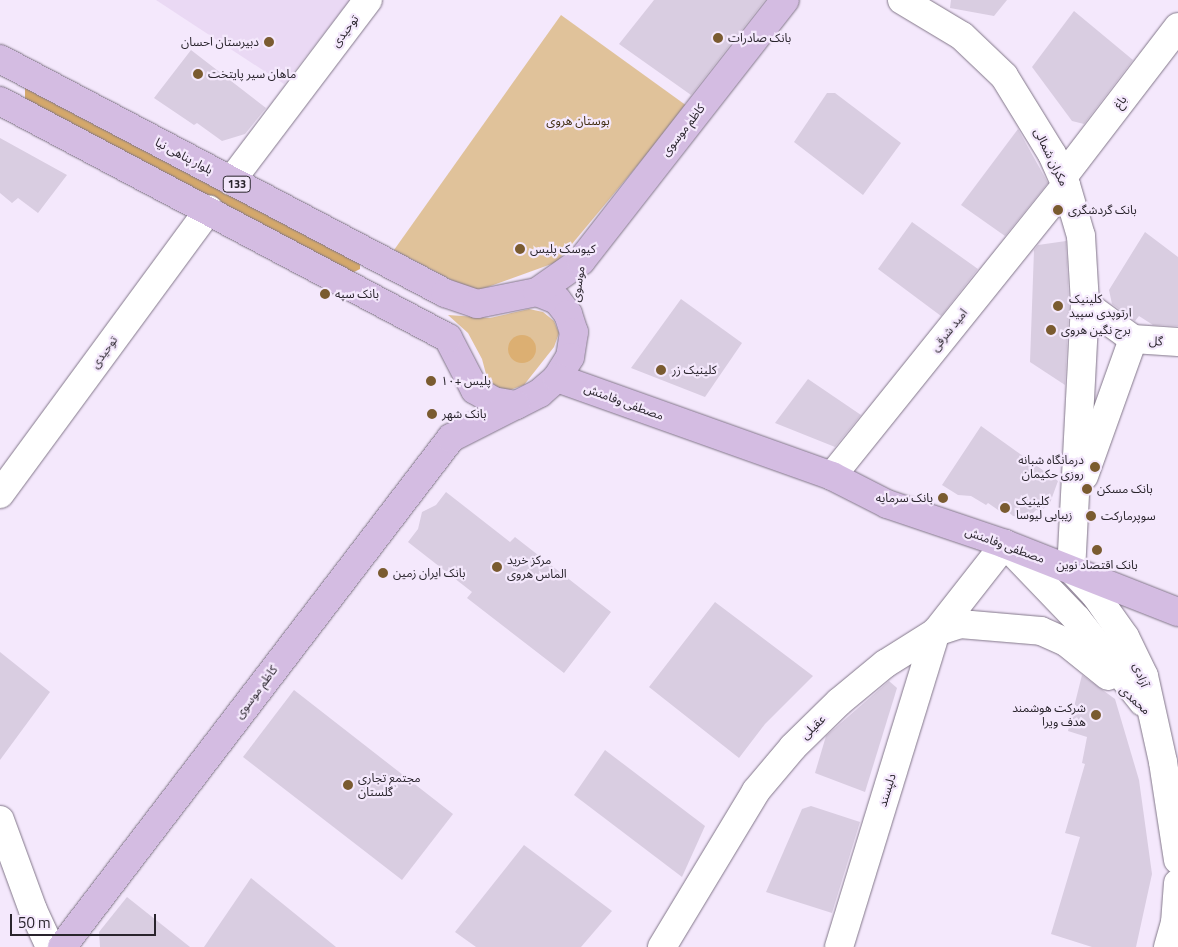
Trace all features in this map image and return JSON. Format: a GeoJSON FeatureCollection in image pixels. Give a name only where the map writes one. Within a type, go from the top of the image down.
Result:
{"type":"FeatureCollection","features":[{"type":"Feature","properties":{"kind":"main road","name":"کاظم موسوی"},"geometry":{"type":"LineString","coordinates":[[581,261],[785,0]]}},
{"type":"Feature","properties":{"kind":"main road","name":"بلوار پناهی نیا"},"geometry":{"type":"LineString","coordinates":[[0,59],[425,284],[477,304]]}},
{"type":"Feature","properties":{"kind":"main road"},"geometry":{"type":"LineString","coordinates":[[0,101],[209,209],[448,338],[476,390],[494,401],[516,405]]}},
{"type":"Feature","properties":{"kind":"main road","name":"موسوی"},"geometry":{"type":"LineString","coordinates":[[477,304],[537,292],[552,285],[581,261]]}},
{"type":"Feature","properties":{"kind":"main road","name":"موسوی"},"geometry":{"type":"LineString","coordinates":[[516,405],[540,394],[558,378],[570,357],[581,261]]}},
{"type":"Feature","properties":{"kind":"main road"},"geometry":{"type":"LineString","coordinates":[[537,292],[557,300],[568,314],[574,332]]}},
{"type":"Feature","properties":{"kind":"main road","name":"مصطفی وفامنش"},"geometry":{"type":"LineString","coordinates":[[558,378],[832,476],[887,504],[1004,544],[1071,560],[1178,594]]}},
{"type":"Feature","properties":{"kind":"main road","name":"کاظم موسوی"},"geometry":{"type":"LineString","coordinates":[[62,947],[451,438],[516,405]]}},
{"type":"Feature","properties":{"kind":"main road","name":"مصطفی وفامنش"},"geometry":{"type":"LineString","coordinates":[[832,476],[894,487],[1071,560],[1140,596],[1178,612]]}},
{"type":"Feature","properties":{"kind":"street","name":"توحیدی"},"geometry":{"type":"LineString","coordinates":[[231,181],[368,0]]}},
{"type":"Feature","properties":{"kind":"street","name":"مکران شمالی"},"geometry":{"type":"LineString","coordinates":[[902,0],[962,36],[1004,76],[1064,181],[1081,236],[1085,304],[1071,560]]}},
{"type":"Feature","properties":{"kind":"street","name":"باغ"},"geometry":{"type":"LineString","coordinates":[[1064,181],[1178,27]]}},
{"type":"Feature","properties":{"kind":"street","name":"امید شرقی"},"geometry":{"type":"LineString","coordinates":[[832,476],[1064,181]]}},
{"type":"Feature","properties":{"kind":"street","name":"توحیدی"},"geometry":{"type":"LineString","coordinates":[[0,494],[209,209]]}},
{"type":"Feature","properties":{"kind":"street"},"geometry":{"type":"LineString","coordinates":[[1074,504],[1133,339],[1085,304]]}},
{"type":"Feature","properties":{"kind":"street","name":"گل"},"geometry":{"type":"LineString","coordinates":[[1133,339],[1178,342]]}},
{"type":"Feature","properties":{"kind":"street","name":"عقیلی"},"geometry":{"type":"LineString","coordinates":[[662,947],[756,791],[793,747],[839,702],[885,664],[936,632],[1004,544]]}},
{"type":"Feature","properties":{"kind":"street","name":"محمدی"},"geometry":{"type":"LineString","coordinates":[[1004,544],[1077,618],[1154,717]]}},
{"type":"Feature","properties":{"kind":"street","name":"آزادی"},"geometry":{"type":"LineString","coordinates":[[1071,560],[1125,637],[1144,676],[1173,814],[1178,860]]}},
{"type":"Feature","properties":{"kind":"street"},"geometry":{"type":"LineString","coordinates":[[1096,596],[1107,592],[1140,596]]}},
{"type":"Feature","properties":{"kind":"street","name":"محمدی"},"geometry":{"type":"LineString","coordinates":[[936,632],[960,624],[1041,631],[1066,642],[1092,660],[1154,717]]}},
{"type":"Feature","properties":{"kind":"street","name":"دلپسند"},"geometry":{"type":"LineString","coordinates":[[839,947],[936,632]]}},
{"type":"Feature","properties":{"kind":"street"},"geometry":{"type":"LineString","coordinates":[[0,820],[33,910],[50,947]]}},
{"type":"Feature","properties":{"kind":"street"},"geometry":{"type":"LineString","coordinates":[[1168,947],[1175,923],[1178,883]]}},
{"type":"Feature","properties":{"kind":"shaded area","name":"دبیرستان احسان"},"geometry":{"type":"Polygon","coordinates":[[[156,0],[350,0],[284,84],[156,0]]]}},
{"type":"Feature","properties":{"kind":"shaded area"},"geometry":{"type":"Polygon","coordinates":[[[25,88],[360,264],[360,269],[352,273],[25,99],[25,88]]]}},
{"type":"Feature","properties":{"kind":"shaded area"},"geometry":{"type":"Polygon","coordinates":[[[522,335],[532,339],[536,349],[532,359],[522,363],[512,359],[508,349],[512,339],[522,335]]]}},
{"type":"Feature","properties":{"kind":"green space","name":"بوستان هروی"},"geometry":{"type":"Polygon","coordinates":[[[561,15],[687,106],[557,262],[474,292],[394,250],[561,15]]]}},
{"type":"Feature","properties":{"kind":"green space"},"geometry":{"type":"Polygon","coordinates":[[[529,309],[543,312],[554,321],[559,333],[554,347],[524,385],[510,390],[496,388],[486,374],[482,359],[468,333],[448,315],[490,318],[529,309]]]}},
{"type":"Feature","properties":{"kind":"building"},"geometry":{"type":"Polygon","coordinates":[[[654,0],[765,0],[691,95],[619,44],[654,0]]]}},
{"type":"Feature","properties":{"kind":"building"},"geometry":{"type":"Polygon","coordinates":[[[951,0],[1007,0],[994,16],[950,8],[951,0]]]}},
{"type":"Feature","properties":{"kind":"building"},"geometry":{"type":"Polygon","coordinates":[[[1074,11],[1133,60],[1084,124],[1072,121],[1032,67],[1074,11]]]}},
{"type":"Feature","properties":{"kind":"building","name":"ماهان سیر پایتخت"},"geometry":{"type":"Polygon","coordinates":[[[191,50],[266,108],[245,134],[222,141],[197,123],[194,125],[154,98],[191,50]]]}},
{"type":"Feature","properties":{"kind":"building"},"geometry":{"type":"Polygon","coordinates":[[[827,93],[835,93],[901,143],[863,195],[794,142],[827,93]]]}},
{"type":"Feature","properties":{"kind":"building"},"geometry":{"type":"Polygon","coordinates":[[[1018,129],[1048,183],[1005,236],[961,205],[1018,129]]]}},
{"type":"Feature","properties":{"kind":"building"},"geometry":{"type":"Polygon","coordinates":[[[0,138],[67,175],[38,213],[18,198],[12,203],[0,193],[0,138]]]}},
{"type":"Feature","properties":{"kind":"building"},"geometry":{"type":"Polygon","coordinates":[[[912,222],[978,269],[941,316],[878,269],[912,222]]]}},
{"type":"Feature","properties":{"kind":"building"},"geometry":{"type":"Polygon","coordinates":[[[1145,232],[1178,257],[1178,326],[1153,325],[1139,316],[1135,321],[1112,304],[1109,290],[1145,232]]]}},
{"type":"Feature","properties":{"kind":"building","name":"برج نگین هروی"},"geometry":{"type":"Polygon","coordinates":[[[1066,241],[1069,304],[1065,385],[1030,362],[1034,250],[1038,245],[1066,241]]]}},
{"type":"Feature","properties":{"kind":"building"},"geometry":{"type":"Polygon","coordinates":[[[681,299],[742,343],[705,397],[631,368],[681,299]]]}},
{"type":"Feature","properties":{"kind":"building"},"geometry":{"type":"Polygon","coordinates":[[[808,379],[861,415],[835,447],[775,423],[808,379]]]}},
{"type":"Feature","properties":{"kind":"building"},"geometry":{"type":"Polygon","coordinates":[[[981,426],[1058,481],[1050,503],[1041,511],[1036,510],[1028,518],[1013,516],[1005,509],[1001,512],[988,503],[986,505],[971,496],[958,495],[942,485],[981,426]]]}},
{"type":"Feature","properties":{"kind":"building","name":"مرکز خرید الماس هروی"},"geometry":{"type":"Polygon","coordinates":[[[446,492],[510,542],[515,537],[611,612],[564,673],[467,598],[472,592],[408,542],[418,529],[422,512],[436,505],[446,492]]]}},
{"type":"Feature","properties":{"kind":"building"},"geometry":{"type":"Polygon","coordinates":[[[715,602],[813,676],[765,724],[739,758],[649,687],[715,602]]]}},
{"type":"Feature","properties":{"kind":"building"},"geometry":{"type":"Polygon","coordinates":[[[0,652],[50,692],[0,760],[0,652]]]}},
{"type":"Feature","properties":{"kind":"building"},"geometry":{"type":"Polygon","coordinates":[[[1082,675],[1115,699],[1139,780],[1152,874],[1136,947],[1092,947],[1051,934],[1080,837],[1065,833],[1085,764],[1082,763],[1087,737],[1068,731],[1082,675]]]}},
{"type":"Feature","properties":{"kind":"building"},"geometry":{"type":"Polygon","coordinates":[[[889,681],[897,688],[865,792],[815,773],[826,736],[889,681]]]}},
{"type":"Feature","properties":{"kind":"building","name":"مجتمع تجاری گلستان"},"geometry":{"type":"Polygon","coordinates":[[[294,690],[453,814],[402,880],[243,757],[294,690]]]}},
{"type":"Feature","properties":{"kind":"building"},"geometry":{"type":"Polygon","coordinates":[[[605,750],[705,826],[682,877],[574,795],[605,750]]]}},
{"type":"Feature","properties":{"kind":"building"},"geometry":{"type":"Polygon","coordinates":[[[811,806],[860,822],[832,913],[766,892],[802,809],[811,806]]]}},
{"type":"Feature","properties":{"kind":"building"},"geometry":{"type":"Polygon","coordinates":[[[524,845],[612,911],[581,947],[476,947],[455,932],[524,845]]]}},
{"type":"Feature","properties":{"kind":"building"},"geometry":{"type":"Polygon","coordinates":[[[251,878],[336,947],[204,947],[251,878]]]}},
{"type":"Feature","properties":{"kind":"building"},"geometry":{"type":"Polygon","coordinates":[[[127,897],[190,947],[100,947],[99,932],[127,897]]]}},
{"type":"Feature","properties":{"kind":"place","name":"بانک صادرات"},"geometry":{"type":"Point","coordinates":[718,38]}},
{"type":"Feature","properties":{"kind":"place","name":"دبیرستان احسان"},"geometry":{"type":"Point","coordinates":[269,42]}},
{"type":"Feature","properties":{"kind":"place","name":"ماهان سیر پایتخت"},"geometry":{"type":"Point","coordinates":[198,74]}},
{"type":"Feature","properties":{"kind":"place","name":"بانک گردشگری"},"geometry":{"type":"Point","coordinates":[1058,210]}},
{"type":"Feature","properties":{"kind":"place","name":"کیوسک پلیس"},"geometry":{"type":"Point","coordinates":[520,249]}},
{"type":"Feature","properties":{"kind":"place","name":"بانک سپه"},"geometry":{"type":"Point","coordinates":[325,294]}},
{"type":"Feature","properties":{"kind":"place","name":"کلینیک ارتوپدی سپید"},"geometry":{"type":"Point","coordinates":[1058,306]}},
{"type":"Feature","properties":{"kind":"place","name":"برج نگین هروی"},"geometry":{"type":"Point","coordinates":[1051,330]}},
{"type":"Feature","properties":{"kind":"place","name":"کلینیک زر"},"geometry":{"type":"Point","coordinates":[661,370]}},
{"type":"Feature","properties":{"kind":"place","name":"پلیس +۱۰"},"geometry":{"type":"Point","coordinates":[431,381]}},
{"type":"Feature","properties":{"kind":"place","name":"بانک شهر"},"geometry":{"type":"Point","coordinates":[432,414]}},
{"type":"Feature","properties":{"kind":"place","name":"درمانگاه شبانه روزی حکیمان"},"geometry":{"type":"Point","coordinates":[1095,467]}},
{"type":"Feature","properties":{"kind":"place","name":"بانک مسکن"},"geometry":{"type":"Point","coordinates":[1087,489]}},
{"type":"Feature","properties":{"kind":"place","name":"بانک سرمایه"},"geometry":{"type":"Point","coordinates":[943,498]}},
{"type":"Feature","properties":{"kind":"place","name":"کلینیک زیبایی لیوسا"},"geometry":{"type":"Point","coordinates":[1005,508]}},
{"type":"Feature","properties":{"kind":"place","name":"سوپرمارکت"},"geometry":{"type":"Point","coordinates":[1091,516]}},
{"type":"Feature","properties":{"kind":"place","name":"بانک اقتصاد نوین"},"geometry":{"type":"Point","coordinates":[1097,550]}},
{"type":"Feature","properties":{"kind":"place","name":"مرکز خرید الماس هروی"},"geometry":{"type":"Point","coordinates":[497,567]}},
{"type":"Feature","properties":{"kind":"place","name":"بانک ایران زمین"},"geometry":{"type":"Point","coordinates":[383,573]}},
{"type":"Feature","properties":{"kind":"place","name":"شرکت هوشمند هدف ویرا"},"geometry":{"type":"Point","coordinates":[1096,715]}},
{"type":"Feature","properties":{"kind":"place","name":"مجتمع تجاری گلستان"},"geometry":{"type":"Point","coordinates":[348,785]}}]}
